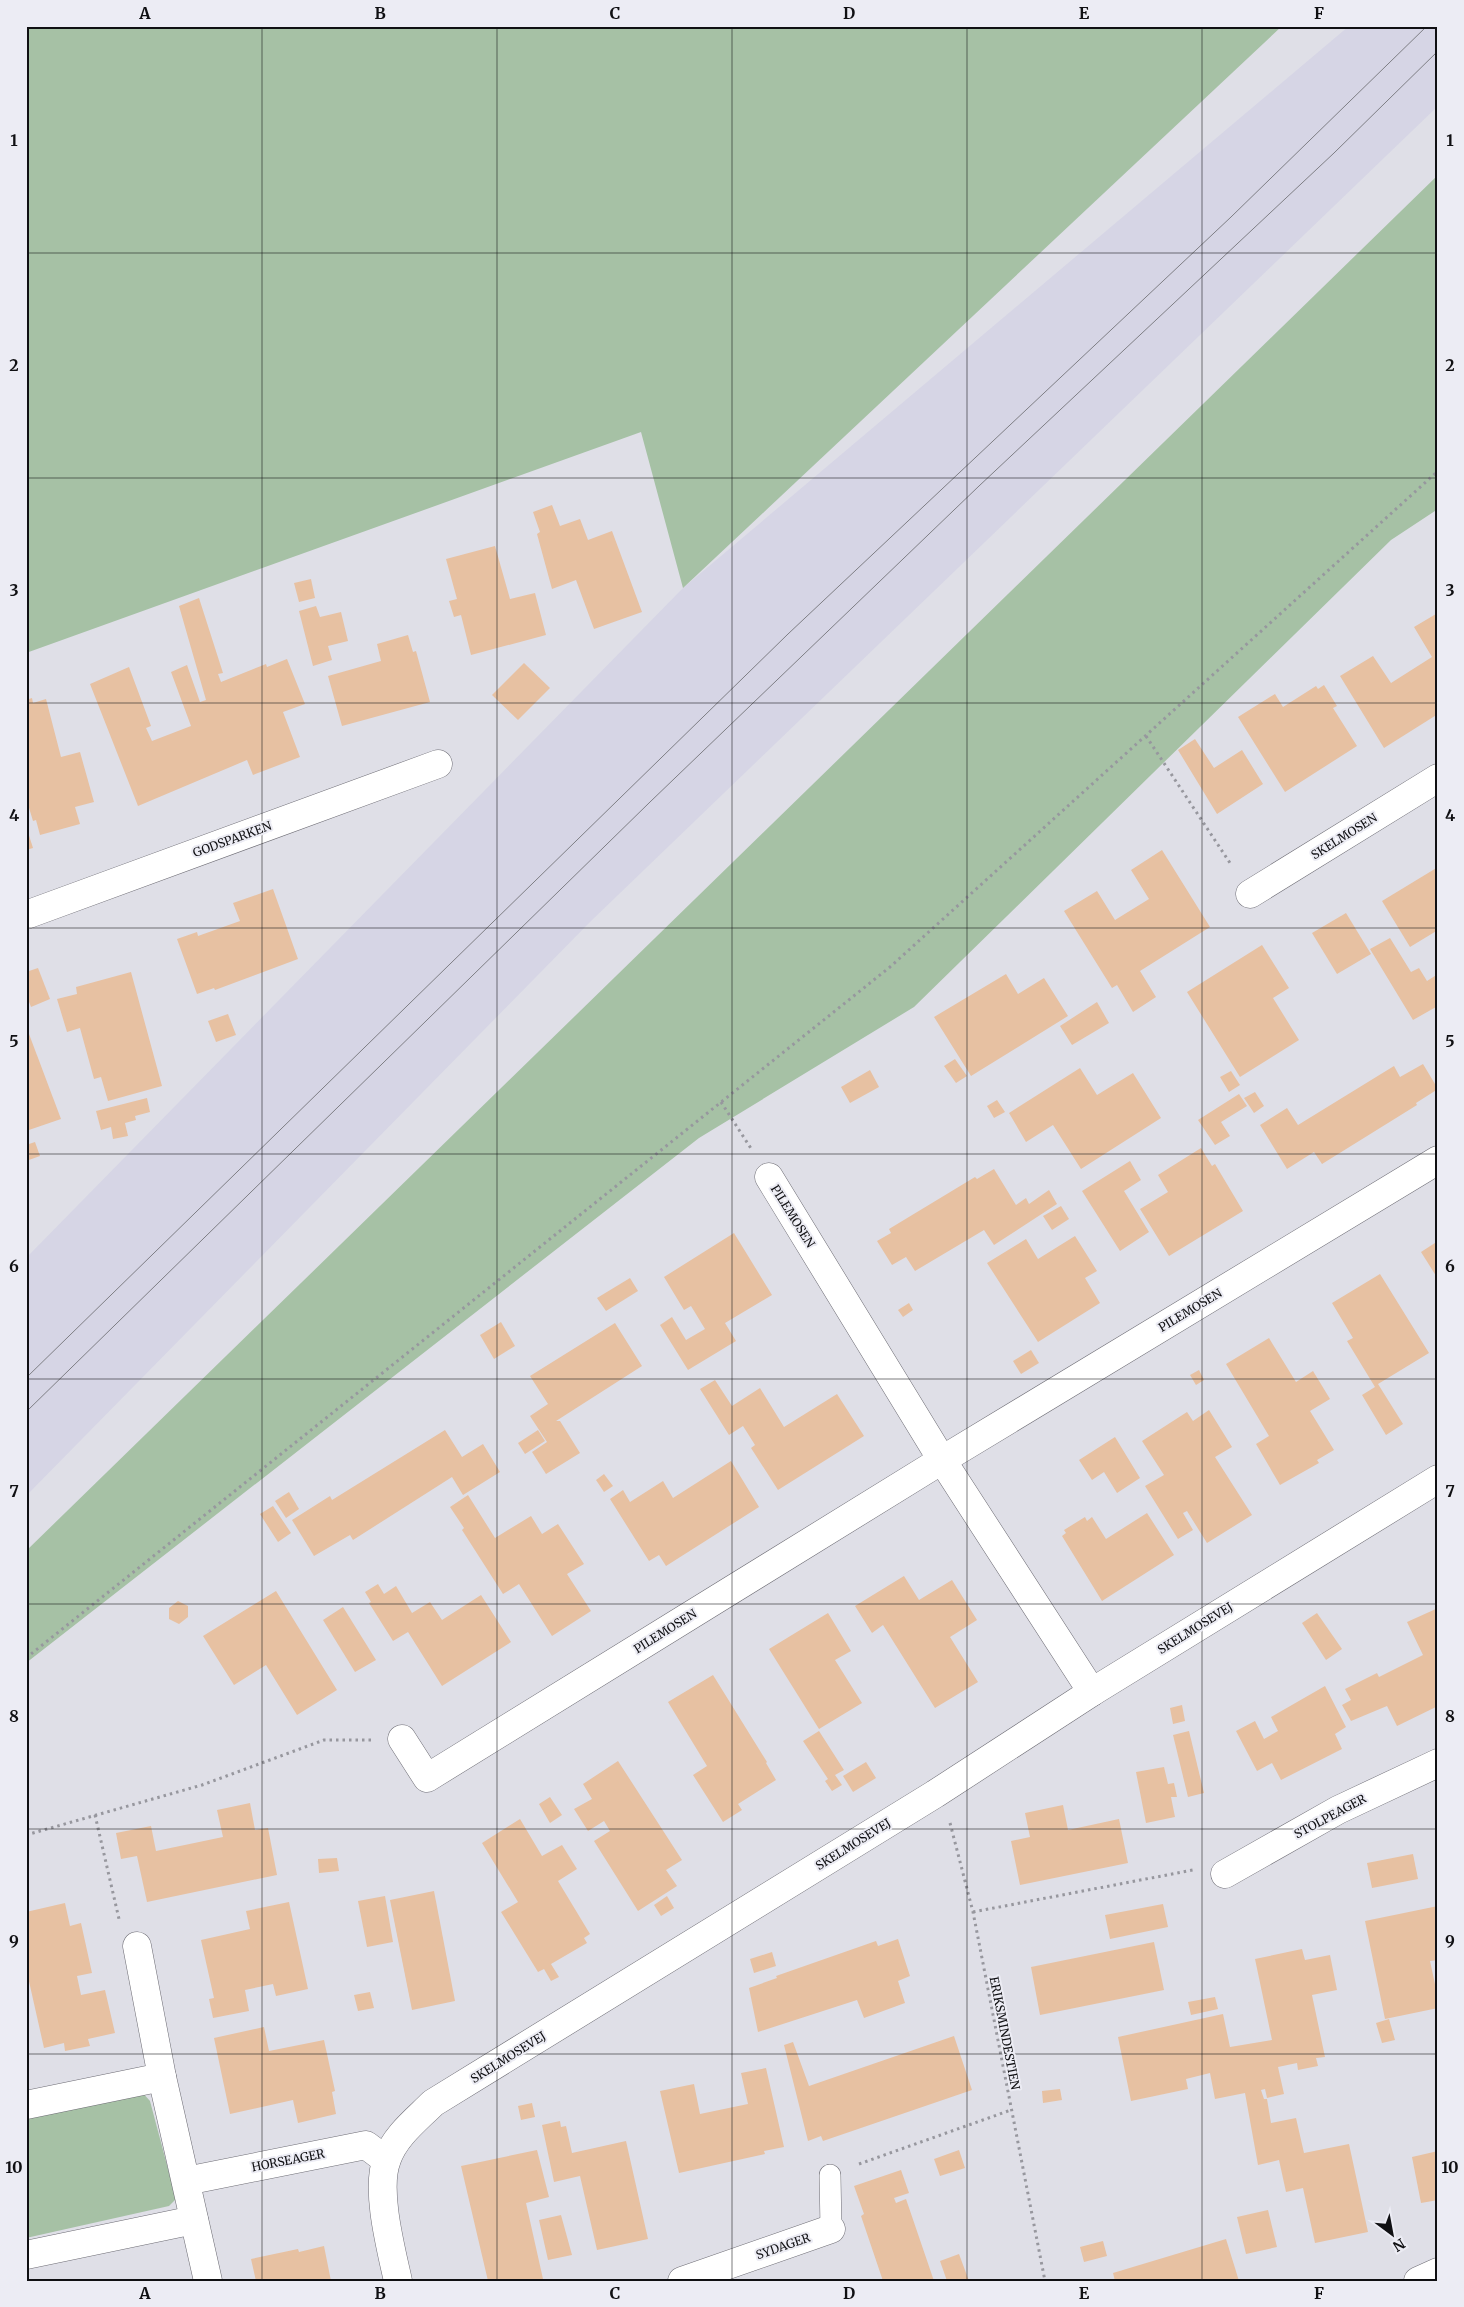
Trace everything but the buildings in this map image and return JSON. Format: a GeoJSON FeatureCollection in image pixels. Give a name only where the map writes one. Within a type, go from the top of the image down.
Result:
{"type":"FeatureCollection","features":[{"type":"Feature","properties":{"kind":"street","name":"GODSPARKEN"},"geometry":{"type":"LineString","coordinates":[[26,916],[438,764]]}},
{"type":"Feature","properties":{"kind":"street","name":"SKELMOSEN"},"geometry":{"type":"LineString","coordinates":[[1250,894],[1438,778]]}},
{"type":"Feature","properties":{"kind":"street","name":"PILEMOSEN"},"geometry":{"type":"LineString","coordinates":[[402,1739],[427,1778],[942,1460],[1438,1160]]}},
{"type":"Feature","properties":{"kind":"street","name":"PILEMOSEN"},"geometry":{"type":"LineString","coordinates":[[769,1177],[942,1460],[1092,1692]]}},
{"type":"Feature","properties":{"kind":"street","name":"SKELMOSEVEJ"},"geometry":{"type":"LineString","coordinates":[[398,2281],[383,2194],[386,2160],[401,2134],[433,2103],[935,1794],[1092,1692],[1438,1479]]}},
{"type":"Feature","properties":{"kind":"street","name":"STOLPEAGER"},"geometry":{"type":"LineString","coordinates":[[1225,1874],[1338,1810],[1438,1763]]}},
{"type":"Feature","properties":{"kind":"street"},"geometry":{"type":"LineString","coordinates":[[137,1946],[162,2077],[208,2281]]}},
{"type":"Feature","properties":{"kind":"street"},"geometry":{"type":"LineString","coordinates":[[26,2105],[162,2077]]}},
{"type":"Feature","properties":{"kind":"street","name":"HORSEAGER"},"geometry":{"type":"LineString","coordinates":[[186,2181],[366,2145],[386,2160]]}},
{"type":"Feature","properties":{"kind":"street"},"geometry":{"type":"LineString","coordinates":[[26,2255],[194,2220]]}},
{"type":"Feature","properties":{"kind":"street","name":"SYDAGER"},"geometry":{"type":"LineString","coordinates":[[682,2281],[831,2229]]}},
{"type":"Feature","properties":{"kind":"street"},"geometry":{"type":"LineString","coordinates":[[1418,2281],[1438,2272]]}},
{"type":"Feature","properties":{"kind":"lane","name":"SYDAGER"},"geometry":{"type":"LineString","coordinates":[[830,2175],[831,2229]]}},
{"type":"Feature","properties":{"kind":"path"},"geometry":{"type":"LineString","coordinates":[[26,1658],[890,967],[1438,470]]}},
{"type":"Feature","properties":{"kind":"path"},"geometry":{"type":"LineString","coordinates":[[1146,736],[1250,894]]}},
{"type":"Feature","properties":{"kind":"path"},"geometry":{"type":"LineString","coordinates":[[721,1102],[769,1177]]}},
{"type":"Feature","properties":{"kind":"path"},"geometry":{"type":"LineString","coordinates":[[26,1835],[202,1785],[324,1740],[402,1739]]}},
{"type":"Feature","properties":{"kind":"path","name":"ERIKSMINDESTIEN"},"geometry":{"type":"LineString","coordinates":[[935,1794],[947,1813],[973,1912],[1045,2281]]}},
{"type":"Feature","properties":{"kind":"path"},"geometry":{"type":"LineString","coordinates":[[95,1815],[121,1925],[137,1946]]}},
{"type":"Feature","properties":{"kind":"path"},"geometry":{"type":"LineString","coordinates":[[973,1912],[1204,1868],[1225,1874]]}},
{"type":"Feature","properties":{"kind":"path"},"geometry":{"type":"LineString","coordinates":[[830,2175],[1011,2110]]}},
{"type":"Feature","properties":{"kind":"shaded area"},"geometry":{"type":"Polygon","coordinates":[[[1349,26],[1438,26],[1438,106],[591,921],[26,1496],[26,1258],[683,588],[1349,26]]]}},
{"type":"Feature","properties":{"kind":"green space"},"geometry":{"type":"Polygon","coordinates":[[[26,26],[1282,26],[683,588],[641,432],[26,653],[26,26]]]}},
{"type":"Feature","properties":{"kind":"green space"},"geometry":{"type":"Polygon","coordinates":[[[1438,175],[1438,509],[1391,540],[914,1007],[699,1138],[26,1663],[26,1551],[1438,175]]]}},
{"type":"Feature","properties":{"kind":"green space"},"geometry":{"type":"Polygon","coordinates":[[[141,2091],[150,2101],[176,2199],[169,2206],[26,2238],[26,2117],[141,2091]]]}},
{"type":"Feature","properties":{"kind":"tram line"},"geometry":{"type":"LineString","coordinates":[[26,1378],[788,634],[1231,217],[1427,26]]}},
{"type":"Feature","properties":{"kind":"tram line"},"geometry":{"type":"LineString","coordinates":[[26,1412],[650,802],[979,486],[1334,153],[1438,51]]}}]}
